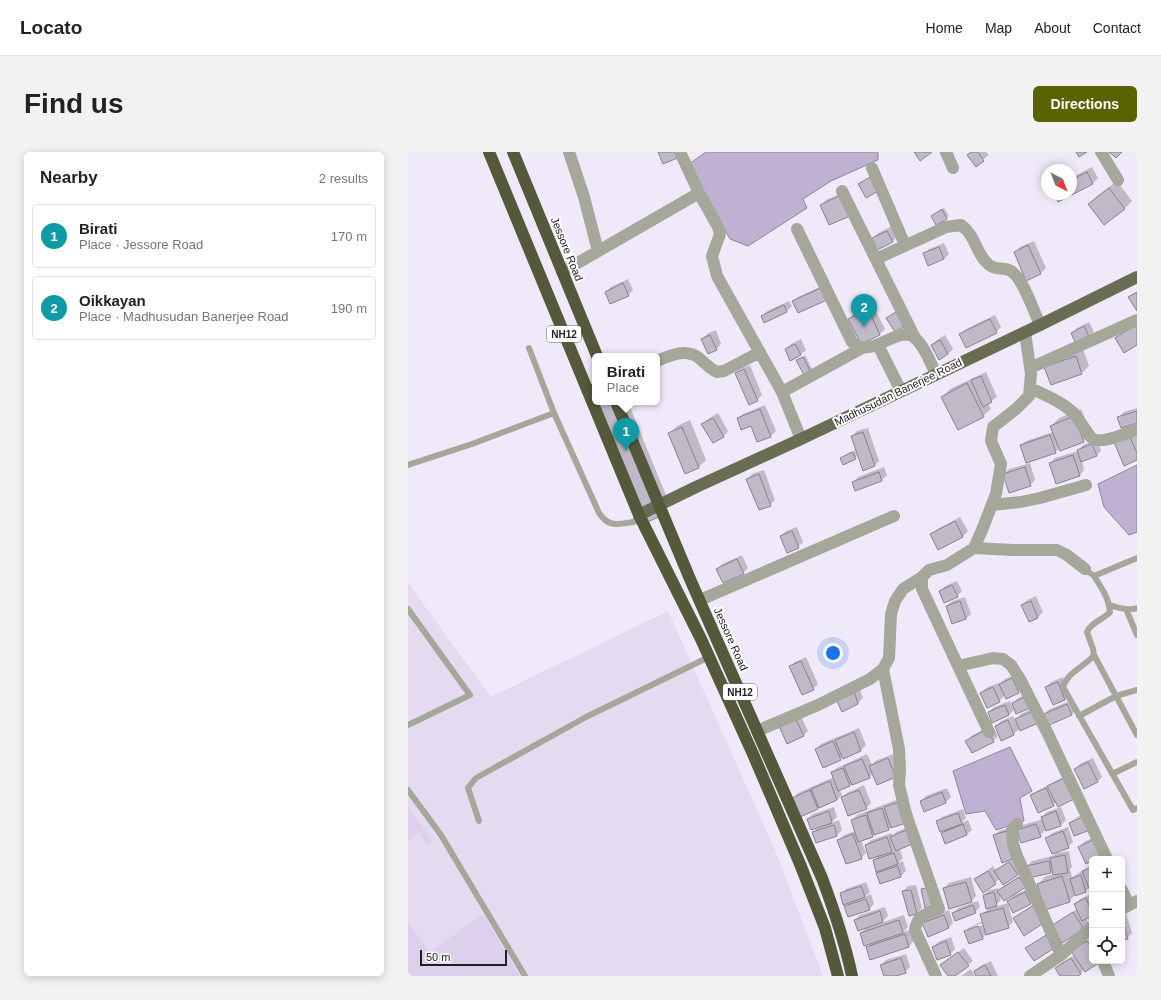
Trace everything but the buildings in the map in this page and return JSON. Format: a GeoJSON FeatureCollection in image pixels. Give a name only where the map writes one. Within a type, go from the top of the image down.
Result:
{"type":"FeatureCollection","features":[{"type":"Feature","properties":{"kind":"highway","name":"NH12"},"geometry":{"type":"LineString","coordinates":[[489,152],[592,401]]}},
{"type":"Feature","properties":{"kind":"highway","name":"Jessore Road"},"geometry":{"type":"LineString","coordinates":[[513,152],[596,353]]}},
{"type":"Feature","properties":{"kind":"highway","name":"NH12"},"geometry":{"type":"LineString","coordinates":[[594,405],[639,515],[709,656],[811,889],[825,928],[838,976]]}},
{"type":"Feature","properties":{"kind":"highway","name":"Jessore Road"},"geometry":{"type":"LineString","coordinates":[[617,405],[658,505],[822,878],[837,919],[848,955],[852,976]]}},
{"type":"Feature","properties":{"kind":"main road","name":"Madhusudan Banerjee Road"},"geometry":{"type":"LineString","coordinates":[[639,515],[1026,332],[1137,277]]}},
{"type":"Feature","properties":{"kind":"street"},"geometry":{"type":"LineString","coordinates":[[569,152],[584,197],[598,251]]}},
{"type":"Feature","properties":{"kind":"street"},"geometry":{"type":"LineString","coordinates":[[680,152],[699,193],[718,227],[720,234],[712,256],[717,276],[782,392],[801,439]]}},
{"type":"Feature","properties":{"kind":"street"},"geometry":{"type":"LineString","coordinates":[[946,152],[953,168]]}},
{"type":"Feature","properties":{"kind":"street"},"geometry":{"type":"LineString","coordinates":[[1101,152],[1118,180]]}},
{"type":"Feature","properties":{"kind":"street"},"geometry":{"type":"LineString","coordinates":[[872,168],[905,245]]}},
{"type":"Feature","properties":{"kind":"street"},"geometry":{"type":"LineString","coordinates":[[842,191],[915,338]]}},
{"type":"Feature","properties":{"kind":"street"},"geometry":{"type":"LineString","coordinates":[[562,272],[699,193]]}},
{"type":"Feature","properties":{"kind":"street"},"geometry":{"type":"LineString","coordinates":[[876,259],[946,227],[961,225],[968,230],[990,267],[1012,271],[1018,278],[1024,287],[1040,325]]}},
{"type":"Feature","properties":{"kind":"street"},"geometry":{"type":"LineString","coordinates":[[797,228],[848,336],[856,346],[862,348]]}},
{"type":"Feature","properties":{"kind":"street"},"geometry":{"type":"LineString","coordinates":[[1030,368],[1137,320]]}},
{"type":"Feature","properties":{"kind":"street"},"geometry":{"type":"LineString","coordinates":[[974,548],[996,494],[1001,464],[992,441],[993,427],[1016,409],[1029,396],[1030,368],[1026,332]]}},
{"type":"Feature","properties":{"kind":"street"},"geometry":{"type":"LineString","coordinates":[[782,392],[862,348],[878,345],[905,334],[915,338],[921,344],[936,374]]}},
{"type":"Feature","properties":{"kind":"street"},"geometry":{"type":"LineString","coordinates":[[878,345],[901,391]]}},
{"type":"Feature","properties":{"kind":"street"},"geometry":{"type":"LineString","coordinates":[[660,360],[684,353],[692,354],[717,372],[724,371],[760,352]]}},
{"type":"Feature","properties":{"kind":"street"},"geometry":{"type":"LineString","coordinates":[[1030,388],[1057,401],[1070,410],[1078,418],[1085,430],[1093,439],[1101,440],[1113,438],[1137,429]]}},
{"type":"Feature","properties":{"kind":"street"},"geometry":{"type":"LineString","coordinates":[[992,505],[1021,502],[1040,498],[1086,485]]}},
{"type":"Feature","properties":{"kind":"street"},"geometry":{"type":"LineString","coordinates":[[700,600],[894,516]]}},
{"type":"Feature","properties":{"kind":"street"},"geometry":{"type":"LineString","coordinates":[[757,731],[818,705],[870,679],[882,669],[889,658],[891,614],[895,601],[903,589],[922,578],[929,570],[947,564],[974,548],[1057,550],[1067,555],[1089,573]]}},
{"type":"Feature","properties":{"kind":"street"},"geometry":{"type":"LineString","coordinates":[[922,578],[922,589],[989,732]]}},
{"type":"Feature","properties":{"kind":"street"},"geometry":{"type":"LineString","coordinates":[[958,666],[993,658],[1004,658],[1011,665],[1020,679],[1048,734],[1107,856]]}},
{"type":"Feature","properties":{"kind":"street"},"geometry":{"type":"LineString","coordinates":[[882,669],[899,749],[899,785],[906,814],[939,909],[922,916],[916,922],[915,930],[936,976]]}},
{"type":"Feature","properties":{"kind":"street"},"geometry":{"type":"LineString","coordinates":[[1017,824],[1012,830],[1015,850],[1061,955]]}},
{"type":"Feature","properties":{"kind":"street"},"geometry":{"type":"LineString","coordinates":[[1123,892],[1129,905]]}},
{"type":"Feature","properties":{"kind":"street"},"geometry":{"type":"LineString","coordinates":[[1030,976],[1061,955],[1089,932]]}},
{"type":"Feature","properties":{"kind":"street"},"geometry":{"type":"LineString","coordinates":[[1104,964],[1107,975]]}},
{"type":"Feature","properties":{"kind":"lane"},"geometry":{"type":"LineString","coordinates":[[529,348],[554,413],[603,519],[610,524],[621,524],[634,522],[639,515]]}},
{"type":"Feature","properties":{"kind":"lane"},"geometry":{"type":"LineString","coordinates":[[408,465],[472,444],[554,413]]}},
{"type":"Feature","properties":{"kind":"lane"},"geometry":{"type":"LineString","coordinates":[[1137,558],[1089,573],[1107,597],[1110,605],[1110,612],[1089,627],[1087,632],[1094,655],[1137,736]]}},
{"type":"Feature","properties":{"kind":"lane"},"geometry":{"type":"LineString","coordinates":[[1110,605],[1126,609],[1137,608]]}},
{"type":"Feature","properties":{"kind":"lane"},"geometry":{"type":"LineString","coordinates":[[408,609],[470,695],[408,724]]}},
{"type":"Feature","properties":{"kind":"lane"},"geometry":{"type":"LineString","coordinates":[[1126,609],[1137,635]]}},
{"type":"Feature","properties":{"kind":"lane"},"geometry":{"type":"LineString","coordinates":[[1094,655],[1070,675],[1065,680],[1063,686],[1078,716],[1132,810],[1137,808]]}},
{"type":"Feature","properties":{"kind":"lane"},"geometry":{"type":"LineString","coordinates":[[479,821],[468,788],[476,778],[586,717],[709,656]]}},
{"type":"Feature","properties":{"kind":"lane"},"geometry":{"type":"LineString","coordinates":[[1078,716],[1116,696],[1137,690]]}},
{"type":"Feature","properties":{"kind":"lane"},"geometry":{"type":"LineString","coordinates":[[1112,774],[1137,762]]}},
{"type":"Feature","properties":{"kind":"lane"},"geometry":{"type":"LineString","coordinates":[[408,790],[441,835],[525,976]]}},
{"type":"Feature","properties":{"kind":"shaded area"},"geometry":{"type":"Polygon","coordinates":[[[706,152],[878,152],[878,160],[831,181],[803,199],[807,208],[748,246],[730,239],[689,164],[706,152]]]}},
{"type":"Feature","properties":{"kind":"shaded area"},"geometry":{"type":"Polygon","coordinates":[[[1137,465],[1137,532],[1129,535],[1104,507],[1098,484],[1137,465]]]}},
{"type":"Feature","properties":{"kind":"shaded area"},"geometry":{"type":"Polygon","coordinates":[[[408,583],[491,697],[668,611],[775,850],[823,976],[408,976],[408,583]]]}},
{"type":"Feature","properties":{"kind":"shaded area"},"geometry":{"type":"Polygon","coordinates":[[[1010,747],[1032,791],[1020,798],[1024,821],[996,830],[985,811],[966,814],[953,771],[1010,747]]]}},
{"type":"Feature","properties":{"kind":"shaded area"},"geometry":{"type":"Polygon","coordinates":[[[408,806],[433,841],[427,845],[419,833],[408,841],[408,806]]]}},
{"type":"Feature","properties":{"kind":"shaded area"},"geometry":{"type":"Polygon","coordinates":[[[483,914],[520,976],[408,976],[408,922],[430,952],[483,914]]]}},
{"type":"Feature","properties":{"kind":"place","name":"Oikkayan"},"geometry":{"type":"Point","coordinates":[864,327]}},
{"type":"Feature","properties":{"kind":"place","name":"Birati"},"geometry":{"type":"Point","coordinates":[626,451]}}]}
